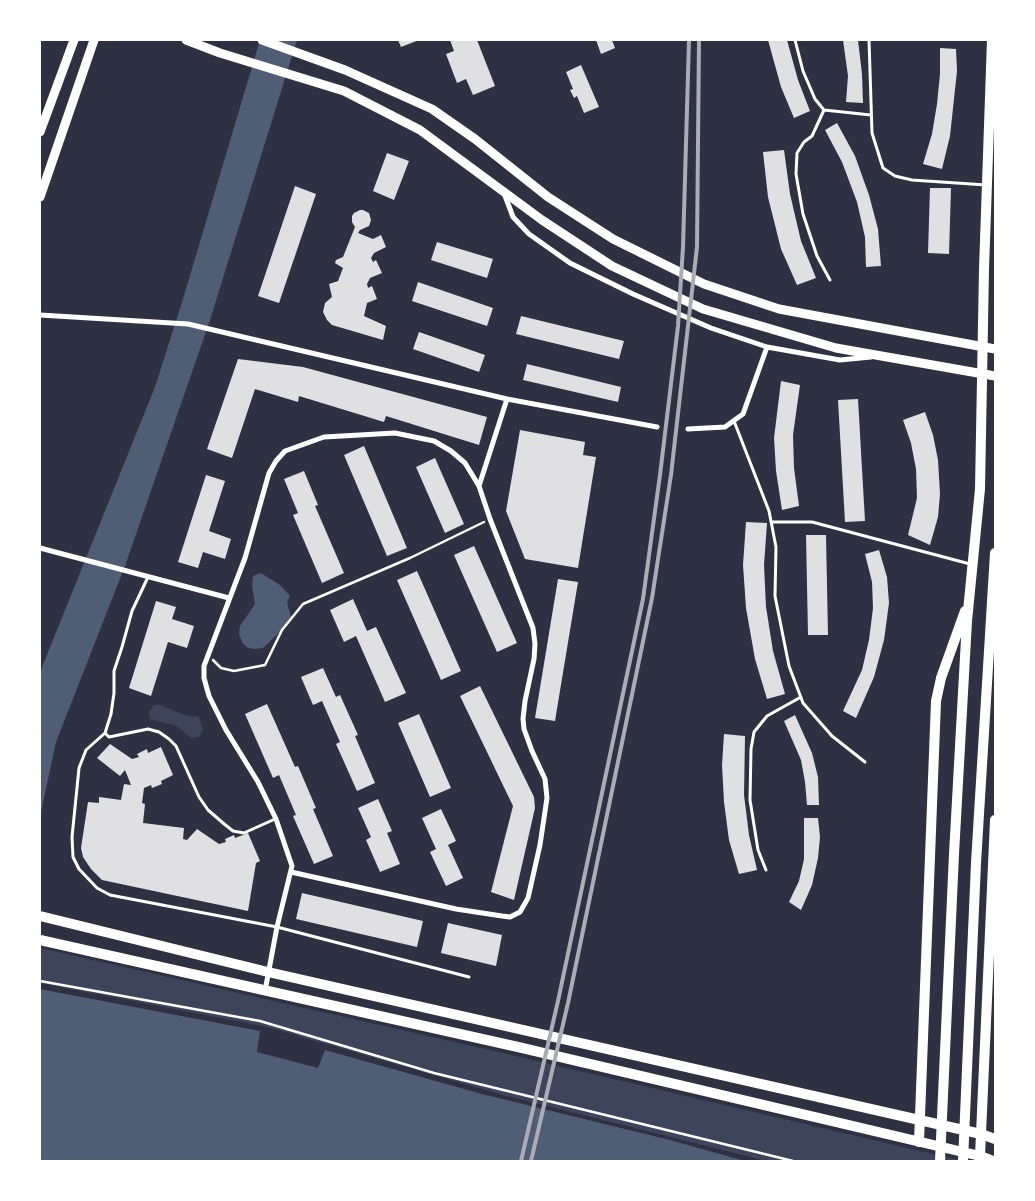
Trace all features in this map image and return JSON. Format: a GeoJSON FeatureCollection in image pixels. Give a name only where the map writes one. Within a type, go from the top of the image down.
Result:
{"type":"FeatureCollection","features":[{"type":"Feature","properties":{"kind":"main road"},"geometry":{"type":"LineString","coordinates":[[40,132],[74,40]]}},
{"type":"Feature","properties":{"kind":"main road"},"geometry":{"type":"LineString","coordinates":[[40,198],[94,40]]}},
{"type":"Feature","properties":{"kind":"main road"},"geometry":{"type":"LineString","coordinates":[[186,40],[246,61],[344,91],[420,130],[542,220],[612,266],[703,309],[836,348],[995,376]]}},
{"type":"Feature","properties":{"kind":"main road"},"geometry":{"type":"LineString","coordinates":[[262,40],[345,70],[432,109],[475,139],[548,197],[613,239],[704,284],[779,309],[995,349]]}},
{"type":"Feature","properties":{"kind":"main road"},"geometry":{"type":"LineString","coordinates":[[940,1161],[954,854],[972,565],[980,489],[986,186],[992,40]]}},
{"type":"Feature","properties":{"kind":"main road"},"geometry":{"type":"LineString","coordinates":[[963,1161],[976,863],[995,553]]}},
{"type":"Feature","properties":{"kind":"main road"},"geometry":{"type":"LineString","coordinates":[[919,1142],[936,701],[941,678],[970,596]]}},
{"type":"Feature","properties":{"kind":"main road"},"geometry":{"type":"LineString","coordinates":[[980,1156],[995,820]]}},
{"type":"Feature","properties":{"kind":"main road"},"geometry":{"type":"LineString","coordinates":[[40,916],[268,972],[981,1134],[995,1139]]}},
{"type":"Feature","properties":{"kind":"main road"},"geometry":{"type":"LineString","coordinates":[[40,940],[518,1047],[980,1156],[993,1161]]}},
{"type":"Feature","properties":{"kind":"street"},"geometry":{"type":"LineString","coordinates":[[502,190],[512,217],[529,234],[570,263],[632,294],[711,328],[767,347],[840,360],[884,356]]}},
{"type":"Feature","properties":{"kind":"street"},"geometry":{"type":"LineString","coordinates":[[40,315],[188,324],[507,399],[657,427]]}},
{"type":"Feature","properties":{"kind":"street"},"geometry":{"type":"LineString","coordinates":[[688,429],[725,426],[743,414],[767,347]]}},
{"type":"Feature","properties":{"kind":"street"},"geometry":{"type":"LineString","coordinates":[[479,486],[507,399]]}},
{"type":"Feature","properties":{"kind":"street"},"geometry":{"type":"LineString","coordinates":[[265,991],[277,927],[292,866],[276,819],[258,782],[226,730],[209,696],[204,678],[204,666],[245,558],[270,473],[276,460],[285,451],[324,437],[395,433],[422,437],[434,441],[451,451],[465,463],[479,486],[533,628],[534,659],[525,701],[523,724],[532,751],[545,779],[547,798],[540,845],[528,898],[520,912],[510,917],[456,909],[291,872]]}},
{"type":"Feature","properties":{"kind":"street"},"geometry":{"type":"LineString","coordinates":[[40,548],[229,598]]}},
{"type":"Feature","properties":{"kind":"lane"},"geometry":{"type":"LineString","coordinates":[[795,40],[803,71],[815,99],[824,110],[871,115]]}},
{"type":"Feature","properties":{"kind":"lane"},"geometry":{"type":"LineString","coordinates":[[869,40],[872,133],[883,168],[895,176],[912,180],[986,186]]}},
{"type":"Feature","properties":{"kind":"lane"},"geometry":{"type":"LineString","coordinates":[[824,110],[812,136],[796,152],[796,174],[803,214],[818,256],[830,280]]}},
{"type":"Feature","properties":{"kind":"lane"},"geometry":{"type":"LineString","coordinates":[[733,421],[769,511],[776,547],[775,596],[789,666],[803,703],[832,736],[865,762]]}},
{"type":"Feature","properties":{"kind":"lane"},"geometry":{"type":"LineString","coordinates":[[771,522],[812,522],[972,565]]}},
{"type":"Feature","properties":{"kind":"lane"},"geometry":{"type":"LineString","coordinates":[[148,577],[132,611],[114,671],[114,693],[105,733],[86,750],[79,768],[72,837],[73,857],[79,870],[97,888],[110,895],[277,927],[469,977]]}},
{"type":"Feature","properties":{"kind":"lane"},"geometry":{"type":"LineString","coordinates":[[766,870],[758,850],[750,800],[754,732],[768,716],[801,697]]}},
{"type":"Feature","properties":{"kind":"lane"},"geometry":{"type":"LineString","coordinates":[[105,733],[109,737],[148,729],[159,732],[170,739],[176,746],[204,803],[223,824],[233,831],[244,833],[276,819]]}},
{"type":"Feature","properties":{"kind":"path"},"geometry":{"type":"LineString","coordinates":[[208,655],[221,668],[234,671],[265,665],[282,630],[303,604],[410,558],[490,519]]}},
{"type":"Feature","properties":{"kind":"path"},"geometry":{"type":"LineString","coordinates":[[40,981],[260,1021],[434,1073],[793,1161]]}},
{"type":"Feature","properties":{"kind":"shaded area"},"geometry":{"type":"Polygon","coordinates":[[[260,40],[297,40],[210,320],[125,566],[56,742],[40,817],[40,672],[155,387],[260,40]]]}},
{"type":"Feature","properties":{"kind":"shaded area"},"geometry":{"type":"Polygon","coordinates":[[[261,573],[280,585],[290,596],[287,602],[291,617],[279,633],[263,648],[255,649],[248,648],[243,644],[239,634],[240,626],[255,604],[252,586],[253,576],[261,573]]]}},
{"type":"Feature","properties":{"kind":"shaded area"},"geometry":{"type":"Polygon","coordinates":[[[154,705],[160,705],[184,715],[199,717],[203,730],[199,737],[191,738],[176,726],[150,719],[149,712],[154,705]]]}},
{"type":"Feature","properties":{"kind":"shaded area"},"geometry":{"type":"Polygon","coordinates":[[[40,948],[486,1049],[963,1161],[766,1161],[503,1095],[267,1027],[40,983],[40,948]]]}},
{"type":"Feature","properties":{"kind":"shaded area"},"geometry":{"type":"Polygon","coordinates":[[[40,989],[260,1031],[257,1052],[318,1068],[325,1050],[482,1094],[670,1140],[745,1161],[40,1161],[40,989]]]}},
{"type":"Feature","properties":{"kind":"building"},"geometry":{"type":"Polygon","coordinates":[[[398,40],[419,40],[401,47],[398,40]]]}},
{"type":"Feature","properties":{"kind":"building"},"geometry":{"type":"Polygon","coordinates":[[[450,40],[477,40],[495,86],[473,95],[466,79],[457,83],[446,54],[454,51],[450,40]]]}},
{"type":"Feature","properties":{"kind":"building"},"geometry":{"type":"Polygon","coordinates":[[[596,40],[612,40],[615,48],[601,54],[596,40]]]}},
{"type":"Feature","properties":{"kind":"building"},"geometry":{"type":"Polygon","coordinates":[[[768,40],[787,40],[798,80],[810,111],[794,118],[781,87],[768,40]]]}},
{"type":"Feature","properties":{"kind":"building"},"geometry":{"type":"Polygon","coordinates":[[[843,40],[858,40],[863,103],[846,102],[848,76],[843,40]]]}},
{"type":"Feature","properties":{"kind":"building"},"geometry":{"type":"Polygon","coordinates":[[[940,48],[956,49],[957,71],[950,136],[942,169],[923,164],[932,134],[937,104],[940,48]]]}},
{"type":"Feature","properties":{"kind":"building"},"geometry":{"type":"Polygon","coordinates":[[[581,65],[599,107],[584,113],[577,96],[574,98],[570,90],[573,89],[566,72],[581,65]]]}},
{"type":"Feature","properties":{"kind":"building"},"geometry":{"type":"Polygon","coordinates":[[[837,123],[855,156],[869,195],[878,229],[881,266],[866,267],[865,237],[857,202],[842,162],[825,130],[837,123]]]}},
{"type":"Feature","properties":{"kind":"building"},"geometry":{"type":"Polygon","coordinates":[[[784,150],[790,194],[801,241],[816,278],[797,285],[781,249],[768,197],[763,152],[784,150]]]}},
{"type":"Feature","properties":{"kind":"building"},"geometry":{"type":"Polygon","coordinates":[[[387,153],[409,161],[394,200],[373,191],[387,153]]]}},
{"type":"Feature","properties":{"kind":"building"},"geometry":{"type":"Polygon","coordinates":[[[295,186],[316,194],[279,303],[258,296],[295,186]]]}},
{"type":"Feature","properties":{"kind":"building"},"geometry":{"type":"Polygon","coordinates":[[[930,188],[951,188],[949,254],[928,253],[930,188]]]}},
{"type":"Feature","properties":{"kind":"building"},"geometry":{"type":"Polygon","coordinates":[[[360,210],[369,213],[371,220],[369,226],[358,233],[373,239],[381,235],[386,247],[374,253],[371,258],[373,262],[376,260],[382,273],[370,278],[367,284],[368,288],[372,286],[377,299],[367,303],[364,316],[386,326],[383,340],[332,325],[323,312],[325,303],[332,297],[329,284],[338,281],[343,268],[335,263],[336,260],[343,257],[355,227],[352,222],[352,216],[360,210]]]}},
{"type":"Feature","properties":{"kind":"building"},"geometry":{"type":"Polygon","coordinates":[[[437,242],[493,259],[487,278],[431,260],[437,242]]]}},
{"type":"Feature","properties":{"kind":"building"},"geometry":{"type":"Polygon","coordinates":[[[418,282],[493,308],[487,326],[412,301],[418,282]]]}},
{"type":"Feature","properties":{"kind":"building"},"geometry":{"type":"Polygon","coordinates":[[[521,316],[624,341],[619,359],[516,334],[521,316]]]}},
{"type":"Feature","properties":{"kind":"building"},"geometry":{"type":"Polygon","coordinates":[[[419,332],[485,355],[479,372],[413,349],[419,332]]]}},
{"type":"Feature","properties":{"kind":"building"},"geometry":{"type":"Polygon","coordinates":[[[238,359],[303,367],[487,417],[479,445],[386,416],[384,422],[299,396],[298,402],[255,389],[232,458],[207,449],[238,359]]]}},
{"type":"Feature","properties":{"kind":"building"},"geometry":{"type":"Polygon","coordinates":[[[527,364],[621,387],[618,402],[523,380],[527,364]]]}},
{"type":"Feature","properties":{"kind":"building"},"geometry":{"type":"Polygon","coordinates":[[[781,381],[800,385],[793,435],[794,468],[799,506],[782,510],[776,471],[774,438],[781,381]]]}},
{"type":"Feature","properties":{"kind":"building"},"geometry":{"type":"Polygon","coordinates":[[[858,399],[865,521],[845,522],[838,400],[858,399]]]}},
{"type":"Feature","properties":{"kind":"building"},"geometry":{"type":"Polygon","coordinates":[[[925,412],[933,435],[938,460],[940,494],[938,517],[930,545],[908,535],[917,498],[916,469],[911,443],[903,420],[925,412]]]}},
{"type":"Feature","properties":{"kind":"building"},"geometry":{"type":"Polygon","coordinates":[[[520,430],[585,442],[583,455],[596,457],[578,568],[525,559],[506,511],[520,430]]]}},
{"type":"Feature","properties":{"kind":"building"},"geometry":{"type":"Polygon","coordinates":[[[364,446],[407,548],[387,556],[344,455],[364,446]]]}},
{"type":"Feature","properties":{"kind":"building"},"geometry":{"type":"Polygon","coordinates":[[[435,458],[464,524],[445,533],[416,467],[435,458]]]}},
{"type":"Feature","properties":{"kind":"building"},"geometry":{"type":"Polygon","coordinates":[[[304,471],[318,505],[315,506],[344,573],[322,583],[293,515],[298,513],[284,479],[304,471]]]}},
{"type":"Feature","properties":{"kind":"building"},"geometry":{"type":"Polygon","coordinates":[[[206,475],[225,481],[209,531],[231,539],[225,559],[203,552],[198,568],[178,562],[206,475]]]}},
{"type":"Feature","properties":{"kind":"building"},"geometry":{"type":"Polygon","coordinates":[[[746,522],[767,523],[764,565],[766,607],[773,651],[785,694],[767,699],[755,659],[746,608],[743,565],[746,522]]]}},
{"type":"Feature","properties":{"kind":"building"},"geometry":{"type":"Polygon","coordinates":[[[806,535],[826,535],[828,635],[808,635],[806,535]]]}},
{"type":"Feature","properties":{"kind":"building"},"geometry":{"type":"Polygon","coordinates":[[[474,546],[517,643],[497,652],[454,555],[474,546]]]}},
{"type":"Feature","properties":{"kind":"building"},"geometry":{"type":"Polygon","coordinates":[[[879,550],[887,577],[889,603],[884,640],[874,677],[856,718],[843,711],[862,670],[869,640],[873,608],[872,582],[865,554],[879,550]]]}},
{"type":"Feature","properties":{"kind":"building"},"geometry":{"type":"Polygon","coordinates":[[[417,571],[461,671],[441,680],[397,580],[417,571]]]}},
{"type":"Feature","properties":{"kind":"building"},"geometry":{"type":"Polygon","coordinates":[[[558,579],[578,582],[555,721],[535,718],[558,579]]]}},
{"type":"Feature","properties":{"kind":"building"},"geometry":{"type":"Polygon","coordinates":[[[353,599],[367,631],[376,627],[406,693],[385,702],[356,636],[344,642],[330,610],[353,599]]]}},
{"type":"Feature","properties":{"kind":"building"},"geometry":{"type":"Polygon","coordinates":[[[156,601],[176,607],[172,619],[194,626],[187,648],[168,642],[151,696],[129,688],[156,601]]]}},
{"type":"Feature","properties":{"kind":"building"},"geometry":{"type":"Polygon","coordinates":[[[323,668],[336,697],[340,695],[358,735],[355,736],[375,783],[357,791],[336,744],[340,742],[322,701],[313,705],[301,677],[323,668]]]}},
{"type":"Feature","properties":{"kind":"building"},"geometry":{"type":"Polygon","coordinates":[[[480,686],[534,797],[535,808],[514,900],[491,892],[513,806],[460,696],[480,686]]]}},
{"type":"Feature","properties":{"kind":"building"},"geometry":{"type":"Polygon","coordinates":[[[267,704],[295,767],[298,766],[316,808],[313,809],[333,856],[314,864],[293,816],[296,815],[279,775],[273,778],[245,714],[267,704]]]}},
{"type":"Feature","properties":{"kind":"building"},"geometry":{"type":"Polygon","coordinates":[[[419,714],[451,788],[430,797],[398,723],[419,714]]]}},
{"type":"Feature","properties":{"kind":"building"},"geometry":{"type":"Polygon","coordinates":[[[795,715],[812,753],[818,777],[819,805],[807,805],[801,760],[784,721],[795,715]]]}},
{"type":"Feature","properties":{"kind":"building"},"geometry":{"type":"Polygon","coordinates":[[[724,734],[745,736],[744,795],[749,835],[757,870],[739,874],[729,840],[724,802],[722,765],[724,734]]]}},
{"type":"Feature","properties":{"kind":"building"},"geometry":{"type":"Polygon","coordinates":[[[110,744],[132,759],[139,757],[137,754],[147,749],[148,753],[161,747],[173,775],[161,781],[162,784],[152,788],[151,785],[144,788],[142,803],[145,804],[143,823],[184,828],[183,839],[187,840],[197,829],[219,844],[226,842],[225,839],[234,835],[235,838],[248,833],[260,861],[256,863],[248,911],[102,880],[91,869],[83,857],[81,848],[88,802],[99,803],[99,797],[121,800],[124,784],[131,785],[125,770],[120,776],[97,758],[110,744]]]}},
{"type":"Feature","properties":{"kind":"building"},"geometry":{"type":"Polygon","coordinates":[[[378,799],[392,831],[387,833],[400,864],[380,872],[366,840],[371,837],[358,808],[378,799]]]}},
{"type":"Feature","properties":{"kind":"building"},"geometry":{"type":"Polygon","coordinates":[[[441,809],[456,841],[448,845],[463,878],[446,886],[430,852],[436,849],[422,818],[441,809]]]}},
{"type":"Feature","properties":{"kind":"building"},"geometry":{"type":"Polygon","coordinates":[[[804,818],[818,818],[820,837],[812,885],[801,910],[789,902],[799,881],[804,859],[804,818]]]}},
{"type":"Feature","properties":{"kind":"building"},"geometry":{"type":"Polygon","coordinates":[[[302,893],[423,921],[417,947],[296,919],[302,893]]]}},
{"type":"Feature","properties":{"kind":"building"},"geometry":{"type":"Polygon","coordinates":[[[448,923],[502,935],[496,966],[441,953],[448,923]]]}},
{"type":"Feature","properties":{"kind":"railway"},"geometry":{"type":"LineString","coordinates":[[521,1161],[558,1001],[643,599],[678,326],[683,247],[689,40]]}},
{"type":"Feature","properties":{"kind":"railway"},"geometry":{"type":"LineString","coordinates":[[531,1161],[568,1003],[652,598],[671,475],[697,247],[699,40]]}}]}
